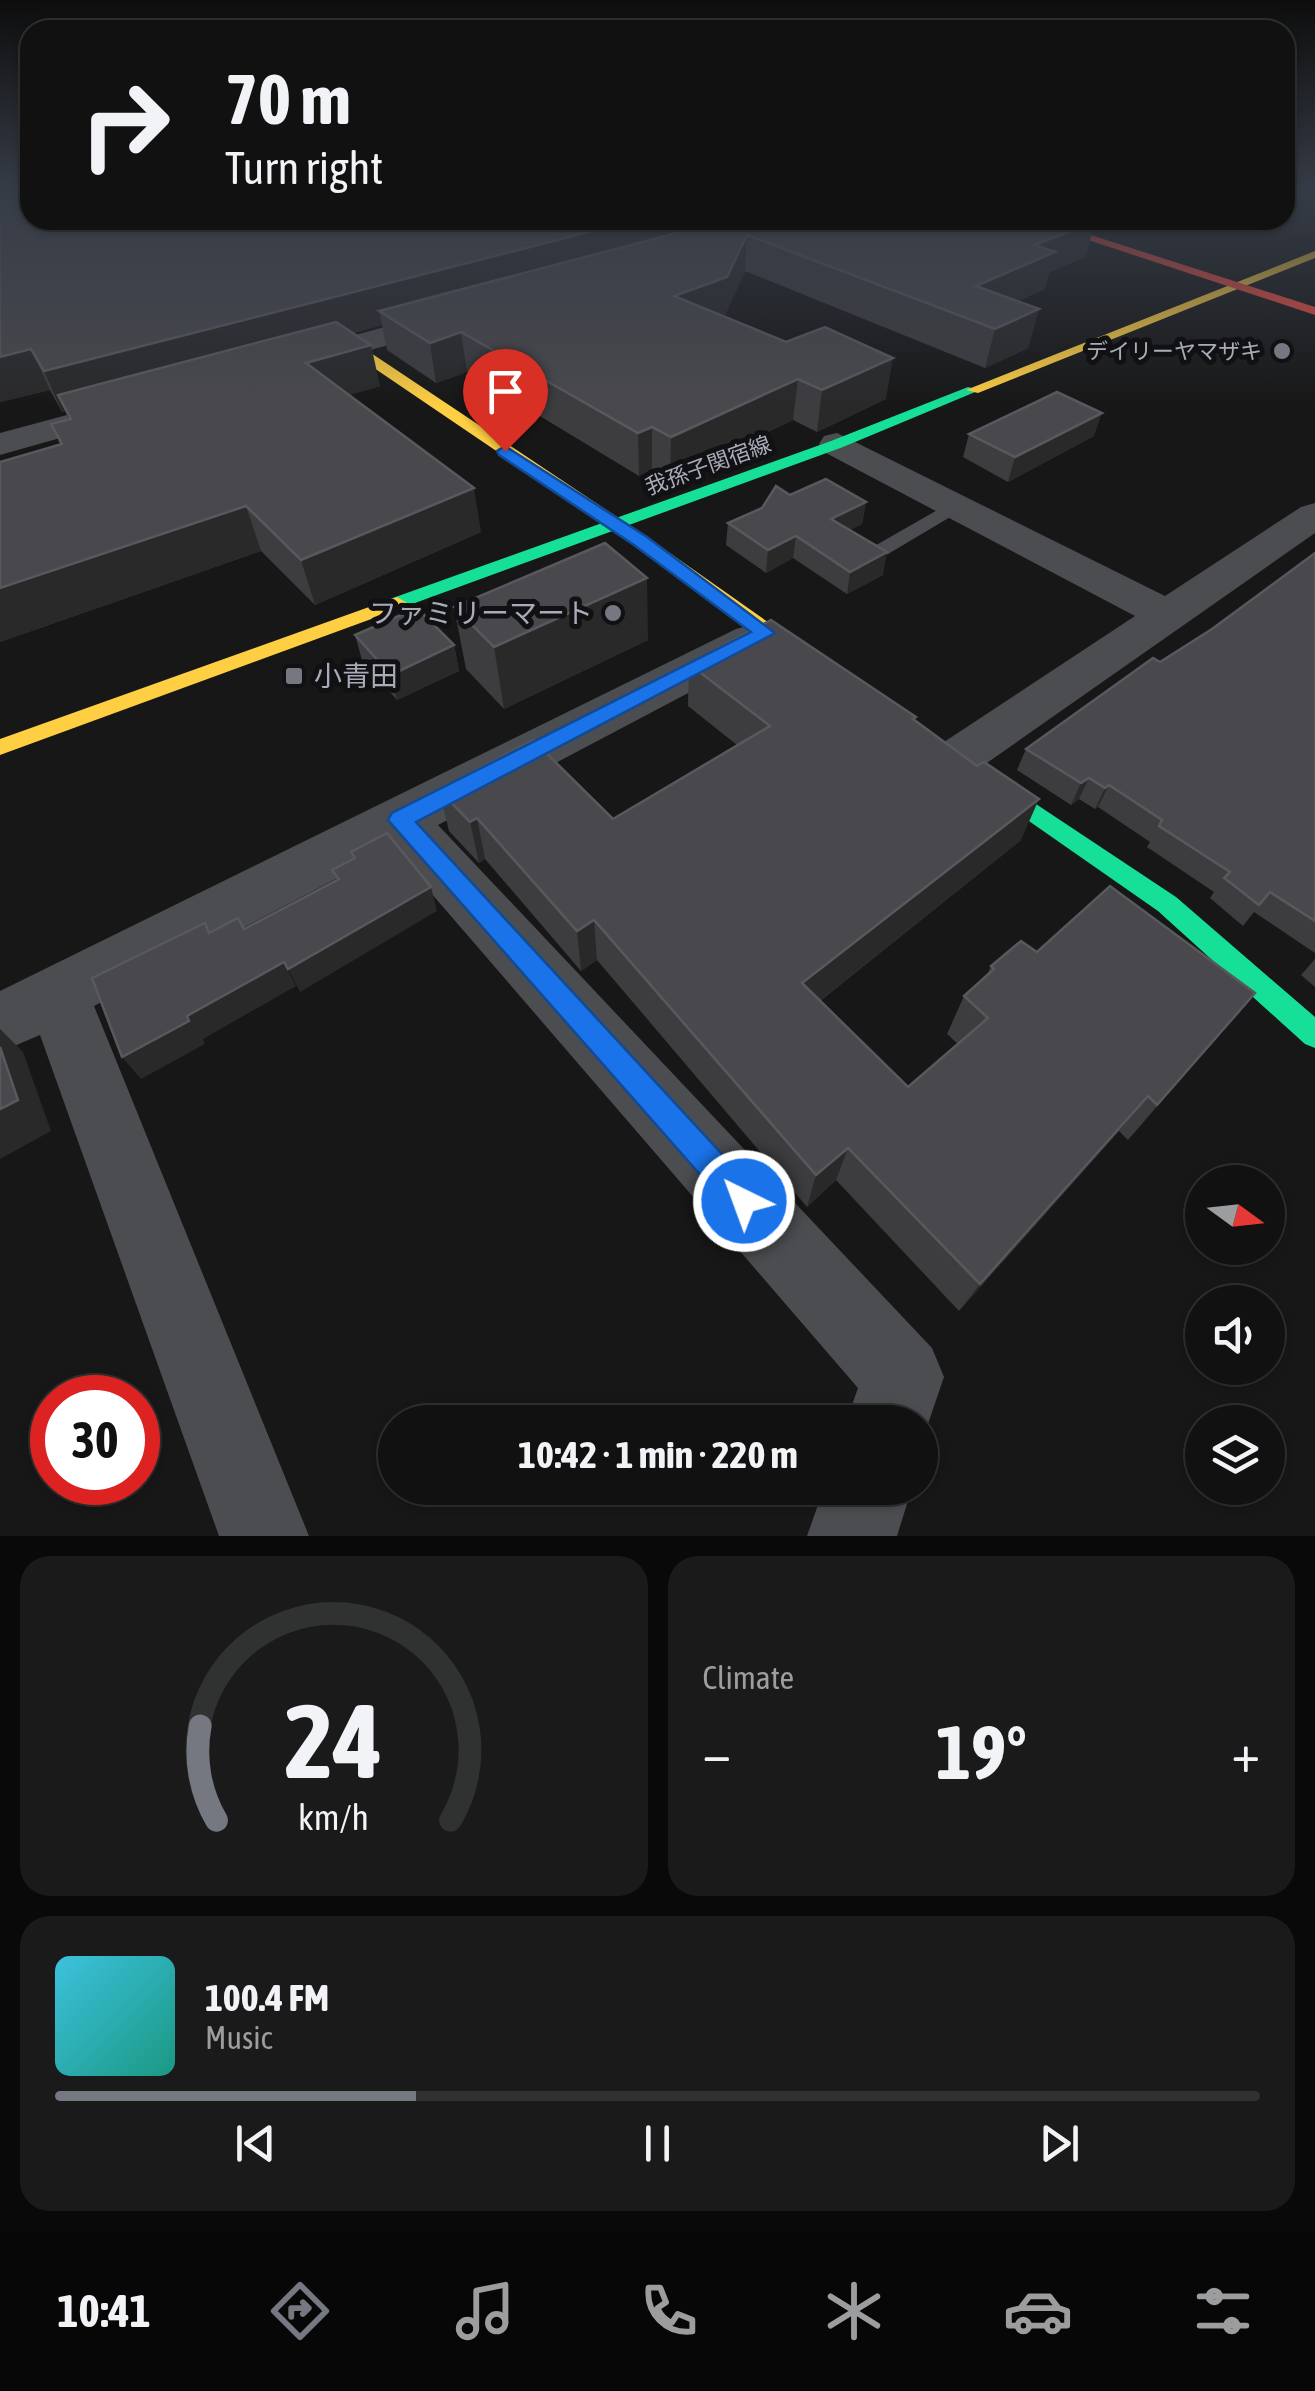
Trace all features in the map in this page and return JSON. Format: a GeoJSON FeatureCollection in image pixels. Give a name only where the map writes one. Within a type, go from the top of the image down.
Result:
{"type":"FeatureCollection","features":[{"type":"Feature","properties":{"kind":"main road"},"geometry":{"type":"LineString","coordinates":[[1169,264],[1315,311]]}},
{"type":"Feature","properties":{"kind":"main road","name":"我孫子関宿線"},"geometry":{"type":"LineString","coordinates":[[0,746],[837,444],[1292,264]]}},
{"type":"Feature","properties":{"kind":"main road"},"geometry":{"type":"LineString","coordinates":[[351,346],[641,541],[765,633],[845,686]]}},
{"type":"Feature","properties":{"kind":"main road"},"geometry":{"type":"LineString","coordinates":[[948,754],[1167,904],[1315,1035]]}},
{"type":"Feature","properties":{"kind":"street"},"geometry":{"type":"LineString","coordinates":[[277,366],[475,312]]}},
{"type":"Feature","properties":{"kind":"street"},"geometry":{"type":"LineString","coordinates":[[0,444],[148,402]]}},
{"type":"Feature","properties":{"kind":"street"},"geometry":{"type":"LineString","coordinates":[[837,444],[1168,615]]}},
{"type":"Feature","properties":{"kind":"street"},"geometry":{"type":"LineString","coordinates":[[948,754],[1168,615],[1315,515]]}},
{"type":"Feature","properties":{"kind":"street"},"geometry":{"type":"LineString","coordinates":[[264,1536],[28,1008],[765,633]]}},
{"type":"Feature","properties":{"kind":"street"},"geometry":{"type":"LineString","coordinates":[[400,820],[903,1377],[894,1405]]}},
{"type":"Feature","properties":{"kind":"street"},"geometry":{"type":"LineString","coordinates":[[852,1536],[862,1505]]}},
{"type":"Feature","properties":{"kind":"lane"},"geometry":{"type":"LineString","coordinates":[[875,552],[955,506]]}},
{"type":"Feature","properties":{"kind":"building"},"geometry":{"type":"Polygon","coordinates":[[[0,264],[465,264],[44,371],[31,349],[0,357],[0,264]]]}},
{"type":"Feature","properties":{"kind":"building"},"geometry":{"type":"Polygon","coordinates":[[[559,264],[733,264],[727,277],[674,296],[786,342],[825,327],[893,358],[822,390],[798,379],[671,437],[652,427],[638,433],[461,332],[430,343],[379,311],[559,264]]]}},
{"type":"Feature","properties":{"kind":"building"},"geometry":{"type":"Polygon","coordinates":[[[823,264],[1028,264],[976,286],[1039,309],[995,329],[823,264]]]}},
{"type":"Feature","properties":{"kind":"building"},"geometry":{"type":"Polygon","coordinates":[[[336,322],[371,345],[306,363],[474,488],[301,560],[246,506],[0,588],[0,462],[62,444],[51,424],[71,419],[58,395],[336,322]]]}},
{"type":"Feature","properties":{"kind":"building"},"geometry":{"type":"Polygon","coordinates":[[[1057,392],[1102,413],[1015,457],[969,434],[1057,392]]]}},
{"type":"Feature","properties":{"kind":"building"},"geometry":{"type":"Polygon","coordinates":[[[826,479],[866,502],[831,519],[887,552],[850,572],[796,536],[768,550],[728,523],[762,508],[776,486],[790,495],[826,479]]]}},
{"type":"Feature","properties":{"kind":"building"},"geometry":{"type":"Polygon","coordinates":[[[605,543],[647,578],[494,647],[454,607],[605,543]]]}},
{"type":"Feature","properties":{"kind":"building"},"geometry":{"type":"Polygon","coordinates":[[[1315,553],[1315,921],[1270,892],[1259,905],[1224,878],[1230,872],[1159,826],[1162,820],[1109,785],[1105,788],[1089,778],[1081,783],[1026,749],[1153,658],[1160,662],[1212,629],[1315,553]]]}},
{"type":"Feature","properties":{"kind":"building"},"geometry":{"type":"Polygon","coordinates":[[[417,608],[454,645],[391,675],[355,635],[417,608]]]}},
{"type":"Feature","properties":{"kind":"building"},"geometry":{"type":"Polygon","coordinates":[[[771,620],[916,717],[913,719],[977,766],[984,762],[1039,799],[802,983],[908,1087],[988,1018],[964,996],[994,969],[991,966],[1021,941],[1037,952],[1110,886],[1255,993],[1157,1105],[1148,1096],[980,1284],[848,1148],[816,1175],[594,920],[577,931],[477,818],[470,822],[439,790],[533,740],[613,819],[770,726],[689,664],[771,620]]]}},
{"type":"Feature","properties":{"kind":"building"},"geometry":{"type":"Polygon","coordinates":[[[387,833],[431,887],[288,969],[284,962],[122,1057],[92,978],[205,923],[209,933],[238,918],[244,929],[339,879],[332,870],[355,858],[351,852],[387,833]]]}},
{"type":"Feature","properties":{"kind":"building"},"geometry":{"type":"Polygon","coordinates":[[[0,1047],[18,1100],[0,1109],[0,1047]]]}},
{"type":"Feature","properties":{"kind":"traffic: fast"},"geometry":{"type":"LineString","coordinates":[[397,603],[837,444],[973,390]]}},
{"type":"Feature","properties":{"kind":"traffic: fast"},"geometry":{"type":"LineString","coordinates":[[974,771],[1167,904],[1315,1035]]}},
{"type":"Feature","properties":{"kind":"traffic: slow"},"geometry":{"type":"LineString","coordinates":[[973,390],[1291,264]]}},
{"type":"Feature","properties":{"kind":"traffic: slow"},"geometry":{"type":"LineString","coordinates":[[351,346],[641,541],[819,668]]}},
{"type":"Feature","properties":{"kind":"traffic: slow"},"geometry":{"type":"LineString","coordinates":[[0,747],[397,603]]}},
{"type":"Feature","properties":{"kind":"traffic: jam"},"geometry":{"type":"LineString","coordinates":[[1168,264],[1315,311]]}},
{"type":"Feature","properties":{"kind":"place","name":"デイリーヤマザキ"},"geometry":{"type":"Point","coordinates":[1282,351]}},
{"type":"Feature","properties":{"kind":"place","name":"ファミリーマート"},"geometry":{"type":"Point","coordinates":[613,613]}},
{"type":"Feature","properties":{"kind":"place","name":"小青田"},"geometry":{"type":"Point","coordinates":[294,676]}},
{"type":"Feature","properties":{"kind":"route"},"geometry":{"type":"LineString","coordinates":[[505,451],[641,541],[765,633],[400,820],[744,1201]]}}]}
